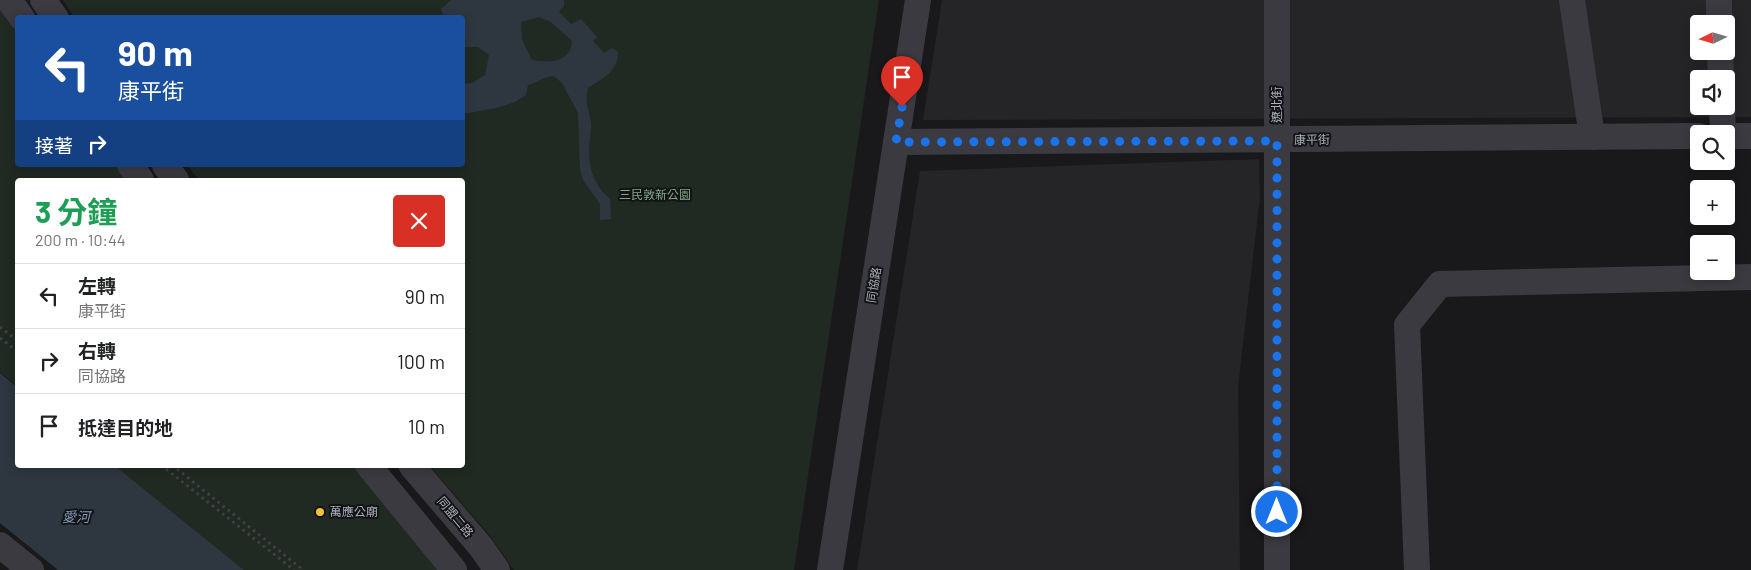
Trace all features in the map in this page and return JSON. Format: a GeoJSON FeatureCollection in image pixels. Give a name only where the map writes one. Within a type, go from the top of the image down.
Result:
{"type":"FeatureCollection","features":[{"type":"Feature","properties":{"kind":"street"},"geometry":{"type":"LineString","coordinates":[[9,0],[20,15]]}},
{"type":"Feature","properties":{"kind":"street"},"geometry":{"type":"LineString","coordinates":[[43,0],[54,15]]}},
{"type":"Feature","properties":{"kind":"street","name":"同協路"},"geometry":{"type":"LineString","coordinates":[[830,570],[918,0]]}},
{"type":"Feature","properties":{"kind":"street","name":"遼北街"},"geometry":{"type":"LineString","coordinates":[[1277,0],[1277,570]]}},
{"type":"Feature","properties":{"kind":"street"},"geometry":{"type":"LineString","coordinates":[[1572,0],[1592,137]]}},
{"type":"Feature","properties":{"kind":"street"},"geometry":{"type":"LineString","coordinates":[[1719,0],[1719,15]]}},
{"type":"Feature","properties":{"kind":"street","name":"康平街"},"geometry":{"type":"LineString","coordinates":[[896,142],[1277,141],[1690,136]]}},
{"type":"Feature","properties":{"kind":"street"},"geometry":{"type":"LineString","coordinates":[[1735,136],[1751,136]]}},
{"type":"Feature","properties":{"kind":"street"},"geometry":{"type":"LineString","coordinates":[[131,167],[140,178]]}},
{"type":"Feature","properties":{"kind":"street"},"geometry":{"type":"LineString","coordinates":[[166,167],[175,178]]}},
{"type":"Feature","properties":{"kind":"street"},"geometry":{"type":"LineString","coordinates":[[1417,570],[1407,325],[1440,284],[1751,277]]}},
{"type":"Feature","properties":{"kind":"street"},"geometry":{"type":"LineString","coordinates":[[370,468],[454,570]]}},
{"type":"Feature","properties":{"kind":"street","name":"同盟二路"},"geometry":{"type":"LineString","coordinates":[[414,468],[481,547],[497,570]]}},
{"type":"Feature","properties":{"kind":"street"},"geometry":{"type":"LineString","coordinates":[[0,545],[32,570]]}},
{"type":"Feature","properties":{"kind":"path"},"geometry":{"type":"LineString","coordinates":[[0,327],[15,339]]}},
{"type":"Feature","properties":{"kind":"path"},"geometry":{"type":"LineString","coordinates":[[0,338],[15,350]]}},
{"type":"Feature","properties":{"kind":"path"},"geometry":{"type":"LineString","coordinates":[[166,468],[294,570]]}},
{"type":"Feature","properties":{"kind":"path"},"geometry":{"type":"LineString","coordinates":[[176,468],[303,570]]}},
{"type":"Feature","properties":{"kind":"shaded area"},"geometry":{"type":"Polygon","coordinates":[[[942,0],[1751,0],[1751,117],[923,120],[942,0]]]}},
{"type":"Feature","properties":{"kind":"shaded area"},"geometry":{"type":"Polygon","coordinates":[[[1259,159],[1260,197],[1238,387],[1240,570],[857,570],[920,171],[1259,159]]]}},
{"type":"Feature","properties":{"kind":"green space"},"geometry":{"type":"Polygon","coordinates":[[[0,0],[15,15],[15,167],[134,167],[142,178],[15,178],[15,384],[0,372],[0,0]]]}},
{"type":"Feature","properties":{"kind":"green space","name":"三民敦新公園"},"geometry":{"type":"Polygon","coordinates":[[[63,0],[879,0],[794,570],[514,570],[491,537],[432,468],[465,468],[465,178],[197,178],[189,167],[465,167],[465,15],[73,15],[63,0]]]}},
{"type":"Feature","properties":{"kind":"green space"},"geometry":{"type":"Polygon","coordinates":[[[118,468],[369,468],[452,570],[244,570],[118,468]]]}},
{"type":"Feature","properties":{"kind":"water"},"geometry":{"type":"Polygon","coordinates":[[[451,0],[564,0],[564,6],[559,12],[571,24],[581,19],[597,37],[593,41],[604,53],[612,48],[618,52],[612,70],[588,88],[586,98],[591,125],[590,164],[598,186],[610,199],[611,219],[600,220],[600,204],[583,180],[580,168],[578,113],[562,83],[554,76],[547,77],[528,85],[526,95],[515,102],[496,108],[465,114],[465,84],[472,83],[485,75],[489,55],[478,47],[465,47],[465,15],[443,15],[441,9],[451,0]],[[539,17],[521,22],[522,40],[532,60],[558,60],[568,54],[572,41],[551,22],[539,17]]]}},
{"type":"Feature","properties":{"kind":"water","name":"愛河"},"geometry":{"type":"Polygon","coordinates":[[[0,373],[15,385],[15,468],[118,468],[244,570],[58,570],[0,523],[0,373]]]}},
{"type":"Feature","properties":{"kind":"place","name":"萬應公廟"},"geometry":{"type":"Point","coordinates":[320,512]}},
{"type":"Feature","properties":{"kind":"route"},"geometry":{"type":"LineString","coordinates":[[902,107],[896,142],[1277,141],[1277,512]]}}]}
